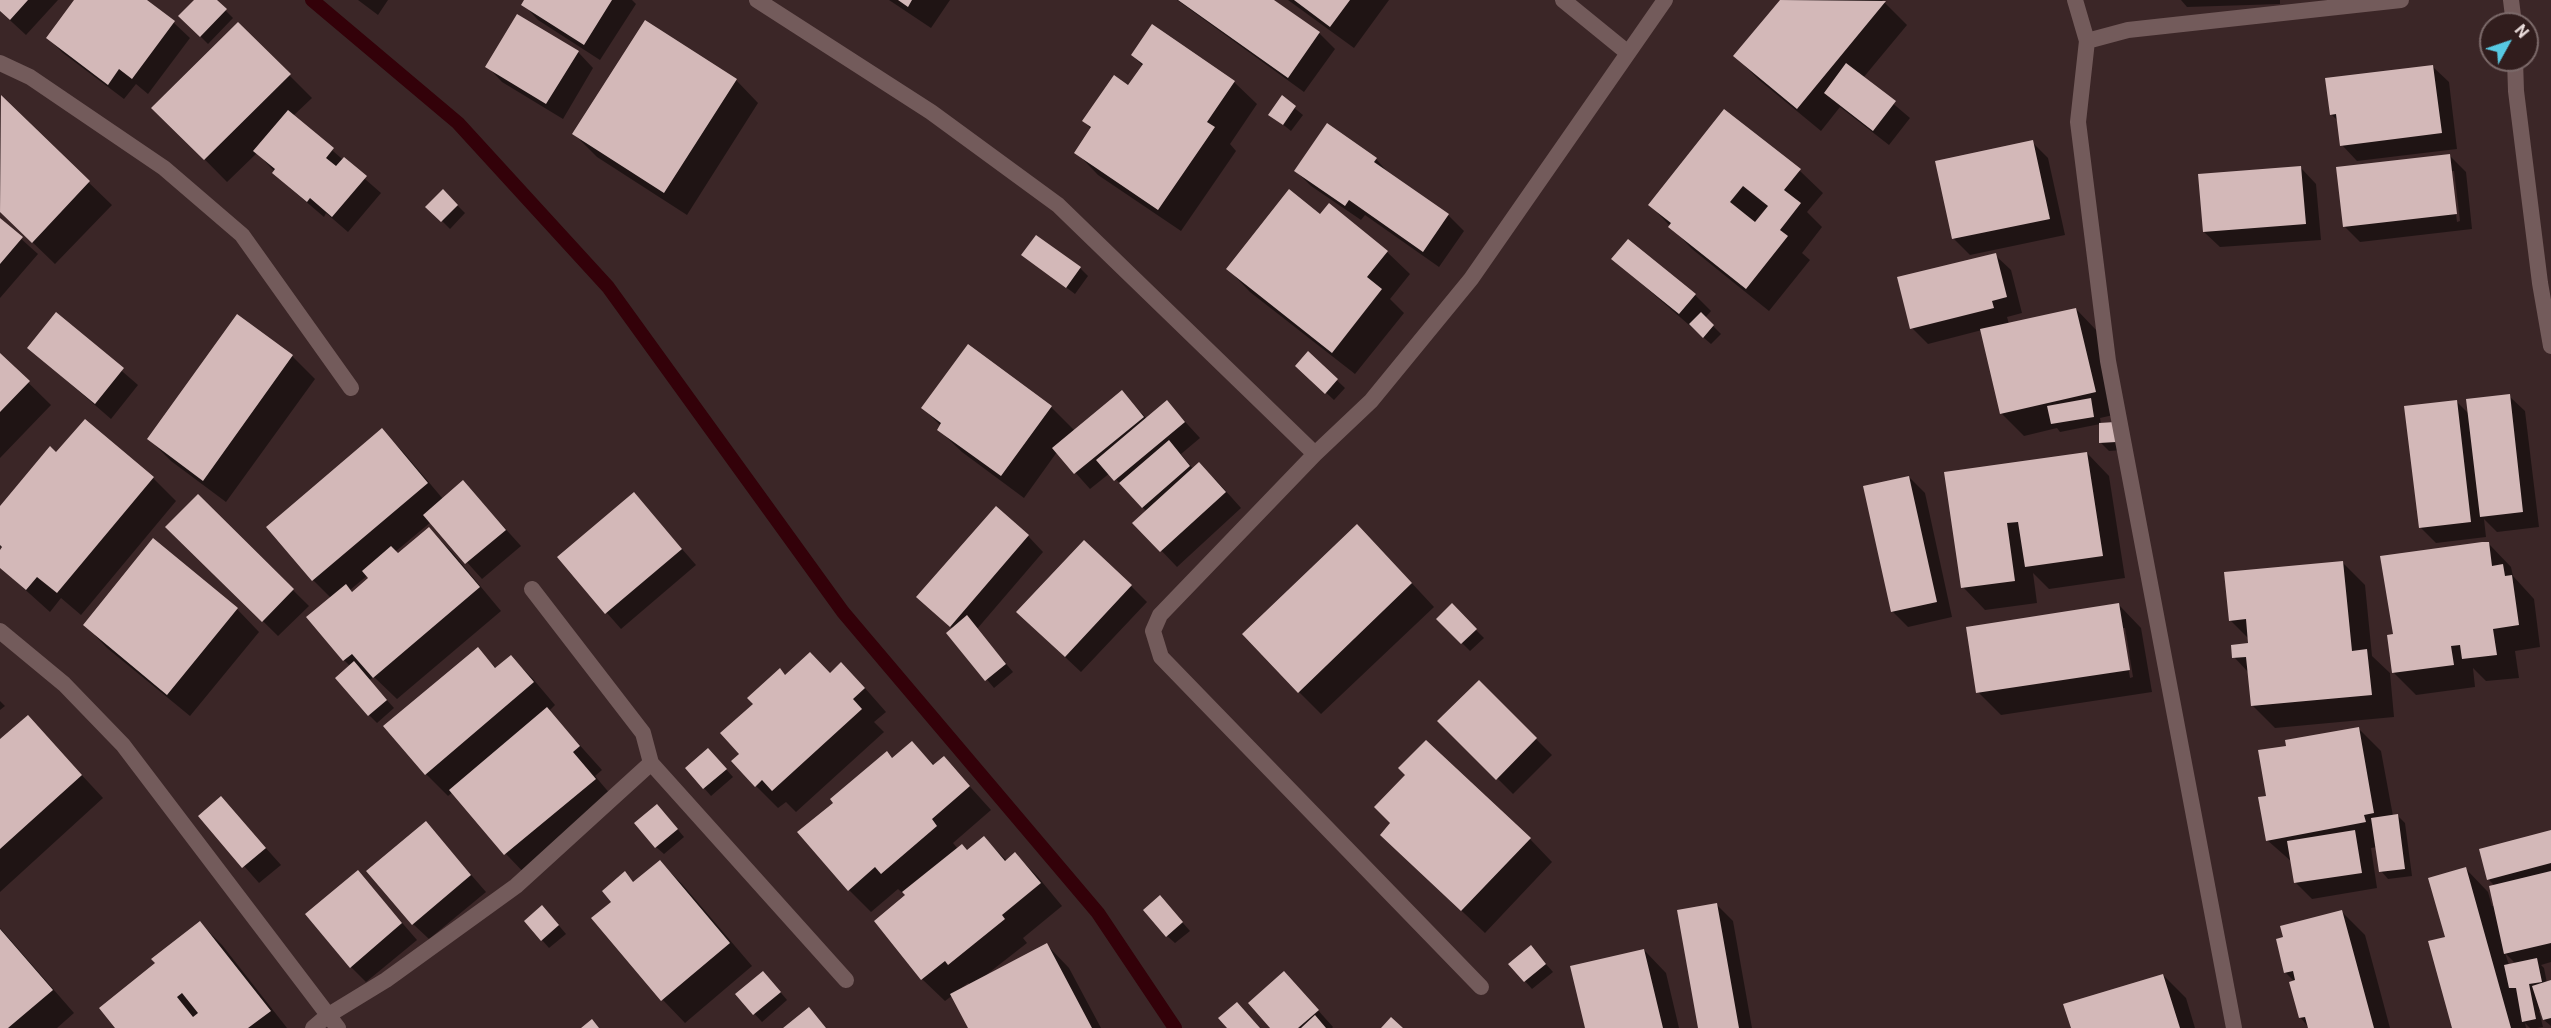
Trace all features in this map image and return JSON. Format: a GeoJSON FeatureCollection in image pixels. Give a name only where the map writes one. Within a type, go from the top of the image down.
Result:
{"type":"FeatureCollection","features":[{"type":"Feature","properties":{"kind":"street"},"geometry":{"type":"LineString","coordinates":[[757,0],[931,112],[1058,205],[1315,454]]}},
{"type":"Feature","properties":{"kind":"street"},"geometry":{"type":"LineString","coordinates":[[1563,0],[1628,53]]}},
{"type":"Feature","properties":{"kind":"street"},"geometry":{"type":"LineString","coordinates":[[1480,987],[1161,657],[1154,630],[1160,615],[1315,454],[1371,401],[1471,279],[1665,0]]}},
{"type":"Feature","properties":{"kind":"street"},"geometry":{"type":"LineString","coordinates":[[2075,0],[2087,41],[2078,122],[2108,361],[2234,1028]]}},
{"type":"Feature","properties":{"kind":"street"},"geometry":{"type":"LineString","coordinates":[[2087,41],[2128,30],[2401,0]]}},
{"type":"Feature","properties":{"kind":"street"},"geometry":{"type":"LineString","coordinates":[[0,63],[30,77],[164,168],[242,235],[351,388]]}},
{"type":"Feature","properties":{"kind":"street"},"geometry":{"type":"LineString","coordinates":[[2516,72],[2517,102],[2540,283],[2551,346]]}},
{"type":"Feature","properties":{"kind":"street"},"geometry":{"type":"LineString","coordinates":[[532,589],[643,733],[651,764],[846,980]]}},
{"type":"Feature","properties":{"kind":"street"},"geometry":{"type":"LineString","coordinates":[[0,631],[64,684],[123,745],[333,1022]]}},
{"type":"Feature","properties":{"kind":"street"},"geometry":{"type":"LineString","coordinates":[[313,1028],[333,1022],[386,980],[516,886],[651,764]]}},
{"type":"Feature","properties":{"kind":"building"},"geometry":{"type":"Polygon","coordinates":[[[0,0],[28,0],[10,20],[0,11],[0,0]]]}},
{"type":"Feature","properties":{"kind":"building"},"geometry":{"type":"Polygon","coordinates":[[[74,0],[147,0],[175,21],[132,79],[119,69],[108,85],[46,38],[74,0]]]}},
{"type":"Feature","properties":{"kind":"building"},"geometry":{"type":"Polygon","coordinates":[[[194,0],[217,0],[227,9],[200,37],[178,16],[194,0]]]}},
{"type":"Feature","properties":{"kind":"building"},"geometry":{"type":"Polygon","coordinates":[[[524,0],[612,0],[584,45],[521,5],[524,0]]]}},
{"type":"Feature","properties":{"kind":"building"},"geometry":{"type":"Polygon","coordinates":[[[898,0],[912,0],[908,7],[898,0]]]}},
{"type":"Feature","properties":{"kind":"building"},"geometry":{"type":"Polygon","coordinates":[[[1178,0],[1274,0],[1320,32],[1288,78],[1178,0]]]}},
{"type":"Feature","properties":{"kind":"building"},"geometry":{"type":"Polygon","coordinates":[[[1294,0],[1350,0],[1330,27],[1294,0]]]}},
{"type":"Feature","properties":{"kind":"building"},"geometry":{"type":"Polygon","coordinates":[[[1780,0],[1886,1],[1797,109],[1733,56],[1780,0]]]}},
{"type":"Feature","properties":{"kind":"building"},"geometry":{"type":"Polygon","coordinates":[[[517,14],[579,51],[546,104],[485,67],[517,14]]]}},
{"type":"Feature","properties":{"kind":"building"},"geometry":{"type":"Polygon","coordinates":[[[645,20],[737,79],[664,193],[572,134],[645,20]]]}},
{"type":"Feature","properties":{"kind":"building"},"geometry":{"type":"Polygon","coordinates":[[[238,22],[291,74],[204,160],[151,108],[238,22]]]}},
{"type":"Feature","properties":{"kind":"building"},"geometry":{"type":"Polygon","coordinates":[[[1152,24],[1235,81],[1207,122],[1215,127],[1158,210],[1074,153],[1091,127],[1082,121],[1114,75],[1128,85],[1143,64],[1131,55],[1152,24]]]}},
{"type":"Feature","properties":{"kind":"building"},"geometry":{"type":"Polygon","coordinates":[[[1846,63],[1896,101],[1873,131],[1824,93],[1846,63]]]}},
{"type":"Feature","properties":{"kind":"building"},"geometry":{"type":"Polygon","coordinates":[[[2433,65],[2442,133],[2340,146],[2336,114],[2330,115],[2325,78],[2433,65]]]}},
{"type":"Feature","properties":{"kind":"building"},"geometry":{"type":"Polygon","coordinates":[[[1,95],[90,181],[32,243],[0,212],[1,95]]]}},
{"type":"Feature","properties":{"kind":"building"},"geometry":{"type":"Polygon","coordinates":[[[1282,95],[1296,106],[1283,125],[1268,115],[1282,95]]]}},
{"type":"Feature","properties":{"kind":"building"},"geometry":{"type":"Polygon","coordinates":[[[1724,109],[1801,169],[1784,190],[1801,203],[1780,230],[1788,236],[1746,289],[1668,227],[1671,223],[1648,205],[1724,109]],[[1743,186],[1730,202],[1755,222],[1768,206],[1743,186]]]}},
{"type":"Feature","properties":{"kind":"building"},"geometry":{"type":"Polygon","coordinates":[[[288,110],[334,148],[326,158],[336,166],[344,157],[367,176],[332,217],[310,198],[307,202],[272,173],[275,169],[253,151],[288,110]]]}},
{"type":"Feature","properties":{"kind":"building"},"geometry":{"type":"Polygon","coordinates":[[[1327,123],[1377,158],[1374,162],[1449,214],[1423,252],[1349,200],[1345,206],[1294,171],[1327,123]]]}},
{"type":"Feature","properties":{"kind":"building"},"geometry":{"type":"Polygon","coordinates":[[[2033,140],[2050,219],[1952,239],[1935,161],[2033,140]]]}},
{"type":"Feature","properties":{"kind":"building"},"geometry":{"type":"Polygon","coordinates":[[[2450,154],[2457,214],[2343,227],[2336,167],[2450,154]]]}},
{"type":"Feature","properties":{"kind":"building"},"geometry":{"type":"Polygon","coordinates":[[[2301,166],[2306,224],[2203,232],[2198,174],[2301,166]]]}},
{"type":"Feature","properties":{"kind":"building"},"geometry":{"type":"Polygon","coordinates":[[[443,189],[458,205],[441,222],[425,207],[443,189]]]}},
{"type":"Feature","properties":{"kind":"building"},"geometry":{"type":"Polygon","coordinates":[[[1289,189],[1320,214],[1329,203],[1388,251],[1367,277],[1382,289],[1332,353],[1226,269],[1289,189]]]}},
{"type":"Feature","properties":{"kind":"building"},"geometry":{"type":"Polygon","coordinates":[[[0,218],[23,237],[0,264],[0,218]]]}},
{"type":"Feature","properties":{"kind":"building"},"geometry":{"type":"Polygon","coordinates":[[[1036,235],[1081,267],[1066,288],[1021,255],[1036,235]]]}},
{"type":"Feature","properties":{"kind":"building"},"geometry":{"type":"Polygon","coordinates":[[[1628,239],[1696,294],[1679,314],[1611,259],[1628,239]]]}},
{"type":"Feature","properties":{"kind":"building"},"geometry":{"type":"Polygon","coordinates":[[[1996,253],[2007,297],[1992,301],[1994,308],[1910,329],[1897,277],[1996,253]]]}},
{"type":"Feature","properties":{"kind":"building"},"geometry":{"type":"Polygon","coordinates":[[[2076,308],[2096,392],[2000,414],[1980,329],[2076,308]]]}},
{"type":"Feature","properties":{"kind":"building"},"geometry":{"type":"Polygon","coordinates":[[[56,312],[124,368],[95,404],[27,348],[56,312]]]}},
{"type":"Feature","properties":{"kind":"building"},"geometry":{"type":"Polygon","coordinates":[[[1701,312],[1714,325],[1703,338],[1689,324],[1701,312]]]}},
{"type":"Feature","properties":{"kind":"building"},"geometry":{"type":"Polygon","coordinates":[[[237,314],[293,355],[203,481],[147,439],[237,314]]]}},
{"type":"Feature","properties":{"kind":"building"},"geometry":{"type":"Polygon","coordinates":[[[968,344],[1052,406],[1001,476],[937,430],[941,423],[921,408],[968,344]]]}},
{"type":"Feature","properties":{"kind":"building"},"geometry":{"type":"Polygon","coordinates":[[[1308,351],[1338,379],[1325,394],[1295,366],[1308,351]]]}},
{"type":"Feature","properties":{"kind":"building"},"geometry":{"type":"Polygon","coordinates":[[[0,353],[30,381],[0,412],[0,353]]]}},
{"type":"Feature","properties":{"kind":"building"},"geometry":{"type":"Polygon","coordinates":[[[1122,390],[1144,417],[1074,474],[1052,448],[1122,390]]]}},
{"type":"Feature","properties":{"kind":"building"},"geometry":{"type":"Polygon","coordinates":[[[2510,394],[2523,512],[2480,517],[2466,399],[2510,394]]]}},
{"type":"Feature","properties":{"kind":"building"},"geometry":{"type":"Polygon","coordinates":[[[2091,398],[2094,417],[2051,424],[2047,406],[2091,398]]]}},
{"type":"Feature","properties":{"kind":"building"},"geometry":{"type":"Polygon","coordinates":[[[1167,400],[1185,422],[1114,481],[1096,460],[1167,400]]]}},
{"type":"Feature","properties":{"kind":"building"},"geometry":{"type":"Polygon","coordinates":[[[2457,400],[2471,522],[2419,528],[2404,406],[2457,400]]]}},
{"type":"Feature","properties":{"kind":"building"},"geometry":{"type":"Polygon","coordinates":[[[85,419],[154,477],[57,593],[37,577],[26,590],[0,568],[2,547],[0,545],[0,506],[50,446],[56,452],[85,419]]]}},
{"type":"Feature","properties":{"kind":"building"},"geometry":{"type":"Polygon","coordinates":[[[2115,422],[2116,442],[2099,443],[2099,423],[2115,422]]]}},
{"type":"Feature","properties":{"kind":"building"},"geometry":{"type":"Polygon","coordinates":[[[382,428],[428,483],[312,581],[266,527],[382,428]]]}},
{"type":"Feature","properties":{"kind":"building"},"geometry":{"type":"Polygon","coordinates":[[[1169,440],[1190,466],[1142,508],[1119,483],[1169,440]]]}},
{"type":"Feature","properties":{"kind":"building"},"geometry":{"type":"Polygon","coordinates":[[[2087,452],[2103,556],[2025,567],[2018,522],[2007,523],[2015,581],[1961,588],[1944,472],[2087,452]]]}},
{"type":"Feature","properties":{"kind":"building"},"geometry":{"type":"Polygon","coordinates":[[[1199,462],[1226,492],[1160,552],[1132,523],[1199,462]]]}},
{"type":"Feature","properties":{"kind":"building"},"geometry":{"type":"Polygon","coordinates":[[[1909,476],[1937,602],[1891,612],[1863,486],[1909,476]]]}},
{"type":"Feature","properties":{"kind":"building"},"geometry":{"type":"Polygon","coordinates":[[[463,480],[506,530],[465,564],[423,515],[463,480]]]}},
{"type":"Feature","properties":{"kind":"building"},"geometry":{"type":"Polygon","coordinates":[[[634,492],[682,549],[605,614],[557,557],[634,492]]]}},
{"type":"Feature","properties":{"kind":"building"},"geometry":{"type":"Polygon","coordinates":[[[198,494],[294,589],[262,622],[165,527],[198,494]]]}},
{"type":"Feature","properties":{"kind":"building"},"geometry":{"type":"Polygon","coordinates":[[[996,506],[1029,535],[950,627],[916,597],[996,506]]]}},
{"type":"Feature","properties":{"kind":"building"},"geometry":{"type":"Polygon","coordinates":[[[1357,524],[1412,583],[1298,693],[1242,634],[1357,524]]]}},
{"type":"Feature","properties":{"kind":"building"},"geometry":{"type":"Polygon","coordinates":[[[429,527],[480,587],[373,678],[352,654],[343,661],[306,617],[346,584],[352,592],[368,578],[362,571],[391,546],[398,553],[429,527]]]}},
{"type":"Feature","properties":{"kind":"building"},"geometry":{"type":"Polygon","coordinates":[[[153,538],[238,608],[167,695],[83,625],[153,538]]]}},
{"type":"Feature","properties":{"kind":"building"},"geometry":{"type":"Polygon","coordinates":[[[1084,540],[1132,585],[1065,657],[1016,612],[1084,540]]]}},
{"type":"Feature","properties":{"kind":"building"},"geometry":{"type":"Polygon","coordinates":[[[2489,542],[2492,566],[2503,564],[2505,576],[2512,575],[2519,625],[2493,629],[2497,655],[2462,659],[2460,645],[2451,646],[2454,665],[2392,673],[2387,635],[2393,634],[2380,556],[2489,542]]]}},
{"type":"Feature","properties":{"kind":"building"},"geometry":{"type":"Polygon","coordinates":[[[2343,561],[2352,651],[2367,649],[2372,695],[2251,706],[2246,657],[2232,658],[2231,645],[2248,643],[2246,619],[2229,621],[2224,572],[2343,561]]]}},
{"type":"Feature","properties":{"kind":"building"},"geometry":{"type":"Polygon","coordinates":[[[1452,603],[1477,629],[1461,644],[1436,619],[1452,603]]]}},
{"type":"Feature","properties":{"kind":"building"},"geometry":{"type":"Polygon","coordinates":[[[2119,603],[2130,670],[1976,693],[1966,627],[2119,603]]]}},
{"type":"Feature","properties":{"kind":"building"},"geometry":{"type":"Polygon","coordinates":[[[967,615],[1006,664],[985,681],[946,633],[967,615]]]}},
{"type":"Feature","properties":{"kind":"building"},"geometry":{"type":"Polygon","coordinates":[[[478,647],[495,668],[511,655],[534,682],[425,775],[383,726],[478,647]]]}},
{"type":"Feature","properties":{"kind":"building"},"geometry":{"type":"Polygon","coordinates":[[[810,652],[830,673],[841,662],[865,688],[853,699],[862,709],[772,791],[762,780],[755,787],[731,761],[739,754],[720,733],[753,704],[747,698],[780,668],[785,675],[810,652]]]}},
{"type":"Feature","properties":{"kind":"building"},"geometry":{"type":"Polygon","coordinates":[[[354,661],[387,700],[368,716],[335,678],[354,661]]]}},
{"type":"Feature","properties":{"kind":"building"},"geometry":{"type":"Polygon","coordinates":[[[1479,680],[1537,738],[1496,780],[1437,721],[1479,680]]]}},
{"type":"Feature","properties":{"kind":"building"},"geometry":{"type":"Polygon","coordinates":[[[547,707],[580,746],[573,752],[596,779],[504,855],[449,790],[547,707]]]}},
{"type":"Feature","properties":{"kind":"building"},"geometry":{"type":"Polygon","coordinates":[[[28,715],[82,775],[0,849],[0,739],[28,715]]]}},
{"type":"Feature","properties":{"kind":"building"},"geometry":{"type":"Polygon","coordinates":[[[2359,727],[2374,813],[2364,815],[2366,822],[2266,841],[2258,797],[2266,796],[2258,750],[2286,746],[2285,740],[2359,727]]]}},
{"type":"Feature","properties":{"kind":"building"},"geometry":{"type":"Polygon","coordinates":[[[1426,740],[1531,838],[1461,911],[1380,835],[1390,823],[1374,807],[1405,775],[1398,768],[1426,740]]]}},
{"type":"Feature","properties":{"kind":"building"},"geometry":{"type":"Polygon","coordinates":[[[912,741],[933,765],[944,756],[970,786],[932,819],[937,826],[881,874],[875,867],[848,891],[797,832],[833,803],[830,799],[887,751],[892,758],[912,741]]]}},
{"type":"Feature","properties":{"kind":"building"},"geometry":{"type":"Polygon","coordinates":[[[708,748],[727,769],[703,789],[685,768],[708,748]]]}},
{"type":"Feature","properties":{"kind":"building"},"geometry":{"type":"Polygon","coordinates":[[[221,796],[266,848],[242,868],[198,816],[221,796]]]}},
{"type":"Feature","properties":{"kind":"building"},"geometry":{"type":"Polygon","coordinates":[[[657,804],[678,829],[655,848],[634,823],[657,804]]]}},
{"type":"Feature","properties":{"kind":"building"},"geometry":{"type":"Polygon","coordinates":[[[2398,814],[2405,869],[2379,872],[2371,818],[2398,814]]]}},
{"type":"Feature","properties":{"kind":"building"},"geometry":{"type":"Polygon","coordinates":[[[426,821],[471,875],[412,925],[366,871],[426,821]]]}},
{"type":"Feature","properties":{"kind":"building"},"geometry":{"type":"Polygon","coordinates":[[[2355,830],[2362,873],[2294,883],[2287,841],[2355,830]]]}},
{"type":"Feature","properties":{"kind":"building"},"geometry":{"type":"Polygon","coordinates":[[[2551,830],[2551,863],[2487,880],[2479,849],[2551,830]]]}},
{"type":"Feature","properties":{"kind":"building"},"geometry":{"type":"Polygon","coordinates":[[[984,836],[1005,861],[1015,852],[1041,883],[1002,915],[1005,919],[948,965],[945,961],[921,980],[874,921],[905,895],[902,892],[962,844],[967,850],[984,836]]]}},
{"type":"Feature","properties":{"kind":"building"},"geometry":{"type":"Polygon","coordinates":[[[660,860],[730,943],[661,1001],[591,918],[611,902],[602,891],[625,871],[633,882],[660,860]]]}},
{"type":"Feature","properties":{"kind":"building"},"geometry":{"type":"Polygon","coordinates":[[[2466,867],[2511,1028],[2452,1028],[2428,941],[2445,937],[2428,878],[2466,867]]]}},
{"type":"Feature","properties":{"kind":"building"},"geometry":{"type":"Polygon","coordinates":[[[358,870],[402,923],[350,968],[305,914],[358,870]]]}},
{"type":"Feature","properties":{"kind":"building"},"geometry":{"type":"Polygon","coordinates":[[[2551,871],[2551,943],[2504,954],[2489,886],[2551,871]]]}},
{"type":"Feature","properties":{"kind":"building"},"geometry":{"type":"Polygon","coordinates":[[[1160,895],[1183,922],[1166,937],[1143,910],[1160,895]]]}},
{"type":"Feature","properties":{"kind":"building"},"geometry":{"type":"Polygon","coordinates":[[[1717,903],[1739,1028],[1698,1028],[1677,910],[1717,903]]]}},
{"type":"Feature","properties":{"kind":"building"},"geometry":{"type":"Polygon","coordinates":[[[542,905],[559,925],[541,941],[524,921],[542,905]]]}},
{"type":"Feature","properties":{"kind":"building"},"geometry":{"type":"Polygon","coordinates":[[[2342,910],[2374,1028],[2308,1028],[2305,1017],[2299,1018],[2289,982],[2295,980],[2293,971],[2284,973],[2276,939],[2283,937],[2280,926],[2342,910]]]}},
{"type":"Feature","properties":{"kind":"building"},"geometry":{"type":"Polygon","coordinates":[[[200,921],[271,1011],[248,1028],[115,1028],[99,1008],[155,963],[151,959],[200,921]],[[182,993],[177,997],[193,1017],[198,1013],[182,993]]]}},
{"type":"Feature","properties":{"kind":"building"},"geometry":{"type":"Polygon","coordinates":[[[0,929],[53,990],[8,1028],[0,1028],[0,929]]]}},
{"type":"Feature","properties":{"kind":"building"},"geometry":{"type":"Polygon","coordinates":[[[1047,943],[1092,1028],[968,1028],[950,994],[1047,943]]]}},
{"type":"Feature","properties":{"kind":"building"},"geometry":{"type":"Polygon","coordinates":[[[1531,945],[1546,964],[1524,982],[1508,964],[1531,945]]]}},
{"type":"Feature","properties":{"kind":"building"},"geometry":{"type":"Polygon","coordinates":[[[1644,949],[1663,1028],[1585,1028],[1570,966],[1644,949]]]}},
{"type":"Feature","properties":{"kind":"building"},"geometry":{"type":"Polygon","coordinates":[[[2537,958],[2542,982],[2529,984],[2536,1019],[2522,1022],[2516,988],[2509,988],[2504,965],[2537,958]]]}},
{"type":"Feature","properties":{"kind":"building"},"geometry":{"type":"Polygon","coordinates":[[[763,971],[781,992],[753,1015],[735,994],[763,971]]]}},
{"type":"Feature","properties":{"kind":"building"},"geometry":{"type":"Polygon","coordinates":[[[1284,971],[1319,1010],[1298,1028],[1270,1028],[1248,1003],[1284,971]]]}},
{"type":"Feature","properties":{"kind":"building"},"geometry":{"type":"Polygon","coordinates":[[[2163,974],[2180,1028],[2071,1028],[2063,1004],[2163,974]]]}},
{"type":"Feature","properties":{"kind":"building"},"geometry":{"type":"Polygon","coordinates":[[[2551,980],[2551,1018],[2543,1020],[2532,986],[2551,980]]]}},
{"type":"Feature","properties":{"kind":"building"},"geometry":{"type":"Polygon","coordinates":[[[1237,1002],[1260,1028],[1227,1028],[1218,1018],[1237,1002]]]}},
{"type":"Feature","properties":{"kind":"building"},"geometry":{"type":"Polygon","coordinates":[[[809,1007],[826,1028],[783,1028],[809,1007]]]}},
{"type":"Feature","properties":{"kind":"building"},"geometry":{"type":"Polygon","coordinates":[[[1315,1015],[1326,1028],[1301,1028],[1315,1015]]]}},
{"type":"Feature","properties":{"kind":"building"},"geometry":{"type":"Polygon","coordinates":[[[1391,1017],[1403,1028],[1381,1028],[1391,1017]]]}},
{"type":"Feature","properties":{"kind":"building"},"geometry":{"type":"Polygon","coordinates":[[[592,1019],[599,1028],[581,1028],[592,1019]]]}},
{"type":"Feature","properties":{"kind":"waterway"},"geometry":{"type":"LineString","coordinates":[[312,0],[458,123],[608,287],[843,612],[1098,913],[1175,1028]]}}]}
